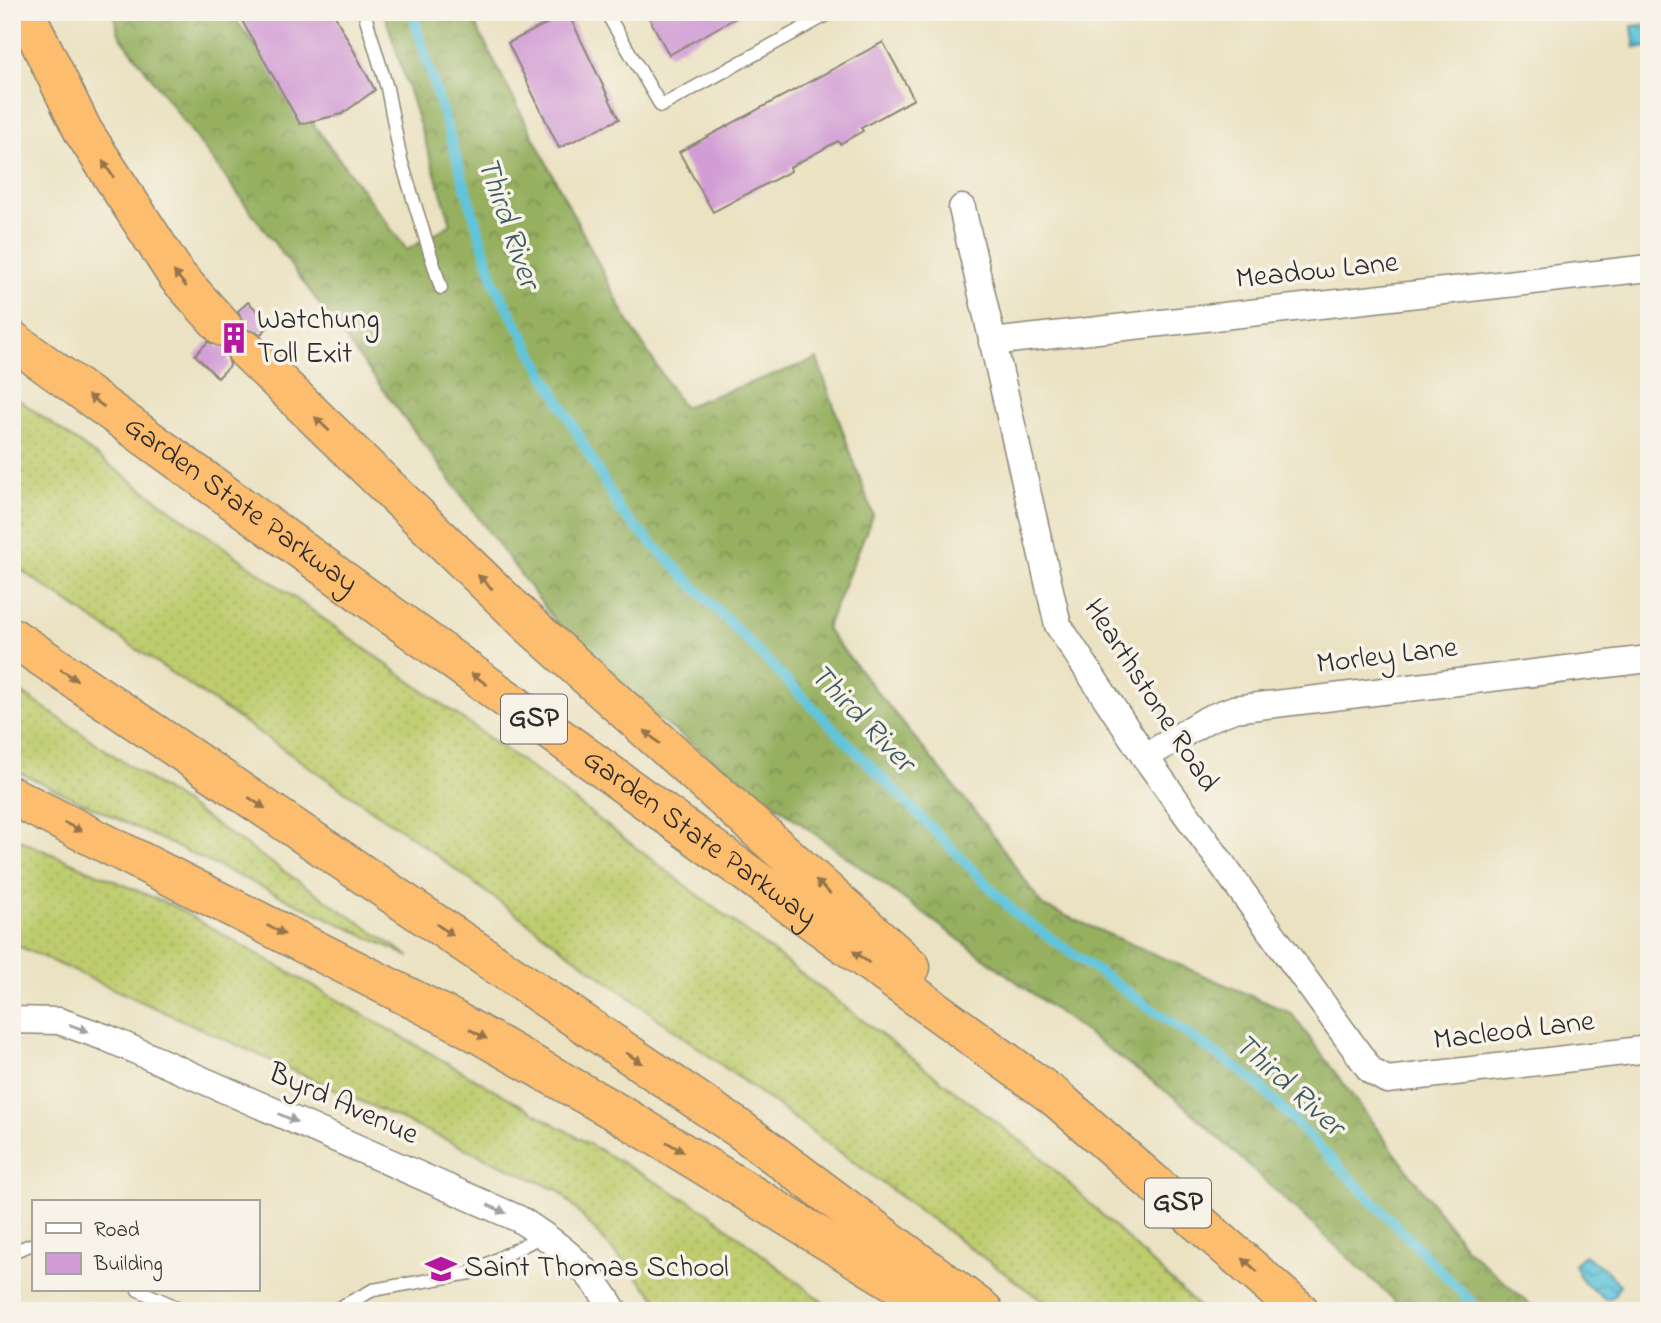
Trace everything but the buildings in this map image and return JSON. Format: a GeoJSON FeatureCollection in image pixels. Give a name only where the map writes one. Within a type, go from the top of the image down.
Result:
{"type":"FeatureCollection","features":[{"type":"Feature","properties":{"kind":"highway"},"geometry":{"type":"LineString","coordinates":[[25,12],[83,131],[177,276],[234,338],[640,727],[754,824],[1055,1097]]}},
{"type":"Feature","properties":{"kind":"highway","name":"Garden State Parkway"},"geometry":{"type":"LineString","coordinates":[[12,340],[1055,1097],[1300,1311]]}},
{"type":"Feature","properties":{"kind":"highway"},"geometry":{"type":"LineString","coordinates":[[12,637],[741,1130],[984,1311]]}},
{"type":"Feature","properties":{"kind":"highway"},"geometry":{"type":"LineString","coordinates":[[12,796],[466,1027],[623,1116],[942,1311]]}},
{"type":"Feature","properties":{"kind":"street","name":"Hearthstone Road"},"geometry":{"type":"LineString","coordinates":[[962,208],[1058,625],[1145,757],[1371,1071],[1387,1080]]}},
{"type":"Feature","properties":{"kind":"street","name":"Meadow Lane"},"geometry":{"type":"LineString","coordinates":[[992,342],[1649,268]]}},
{"type":"Feature","properties":{"kind":"street","name":"Morley Lane"},"geometry":{"type":"LineString","coordinates":[[1145,757],[1208,719],[1234,709],[1649,659]]}},
{"type":"Feature","properties":{"kind":"street","name":"Byrd Avenue"},"geometry":{"type":"LineString","coordinates":[[12,1020],[59,1021],[107,1038],[519,1219],[569,1252],[603,1291],[614,1311]]}},
{"type":"Feature","properties":{"kind":"street","name":"Macleod Lane"},"geometry":{"type":"LineString","coordinates":[[1387,1080],[1649,1049]]}},
{"type":"Feature","properties":{"kind":"lane"},"geometry":{"type":"LineString","coordinates":[[364,12],[387,88],[401,160],[441,288]]}},
{"type":"Feature","properties":{"kind":"lane"},"geometry":{"type":"LineString","coordinates":[[606,12],[661,106],[832,12]]}},
{"type":"Feature","properties":{"kind":"lane"},"geometry":{"type":"LineString","coordinates":[[333,1311],[373,1290],[470,1273],[544,1235]]}},
{"type":"Feature","properties":{"kind":"lane"},"geometry":{"type":"LineString","coordinates":[[12,1252],[32,1244]]}},
{"type":"Feature","properties":{"kind":"lane"},"geometry":{"type":"LineString","coordinates":[[143,1292],[186,1311]]}},
{"type":"Feature","properties":{"kind":"green space"},"geometry":{"type":"Polygon","coordinates":[[[113,12],[230,12],[407,250],[451,224],[384,12],[469,12],[629,323],[683,407],[817,359],[873,515],[826,629],[988,828],[1043,906],[1291,1013],[1465,1247],[1537,1311],[1406,1311],[1179,1101],[634,701],[584,660],[119,34],[113,12]]]}},
{"type":"Feature","properties":{"kind":"green space"},"geometry":{"type":"Polygon","coordinates":[[[12,395],[542,776],[1039,1155],[1203,1311],[1056,1311],[406,833],[12,564],[12,395]]]}},
{"type":"Feature","properties":{"kind":"green space"},"geometry":{"type":"Polygon","coordinates":[[[12,686],[410,957],[12,769],[12,686]]]}},
{"type":"Feature","properties":{"kind":"green space"},"geometry":{"type":"Polygon","coordinates":[[[12,837],[173,906],[708,1212],[834,1311],[668,1311],[559,1191],[12,943],[12,837]]]}},
{"type":"Feature","properties":{"kind":"water"},"geometry":{"type":"Polygon","coordinates":[[[1649,24],[1649,47],[1635,48],[1632,26],[1649,24]]]}},
{"type":"Feature","properties":{"kind":"water"},"geometry":{"type":"Polygon","coordinates":[[[1584,1255],[1605,1269],[1620,1285],[1613,1297],[1606,1299],[1579,1275],[1574,1264],[1584,1255]]]}},
{"type":"Feature","properties":{"kind":"waterway","name":"Third River"},"geometry":{"type":"LineString","coordinates":[[412,12],[495,285],[621,512],[1016,914],[1255,1081],[1480,1311]]}},
{"type":"Feature","properties":{"kind":"place","name":"Watchung Toll Exit"},"geometry":{"type":"Point","coordinates":[234,338]}},
{"type":"Feature","properties":{"kind":"place","name":"Saint Thomas School"},"geometry":{"type":"Point","coordinates":[441,1269]}}]}
